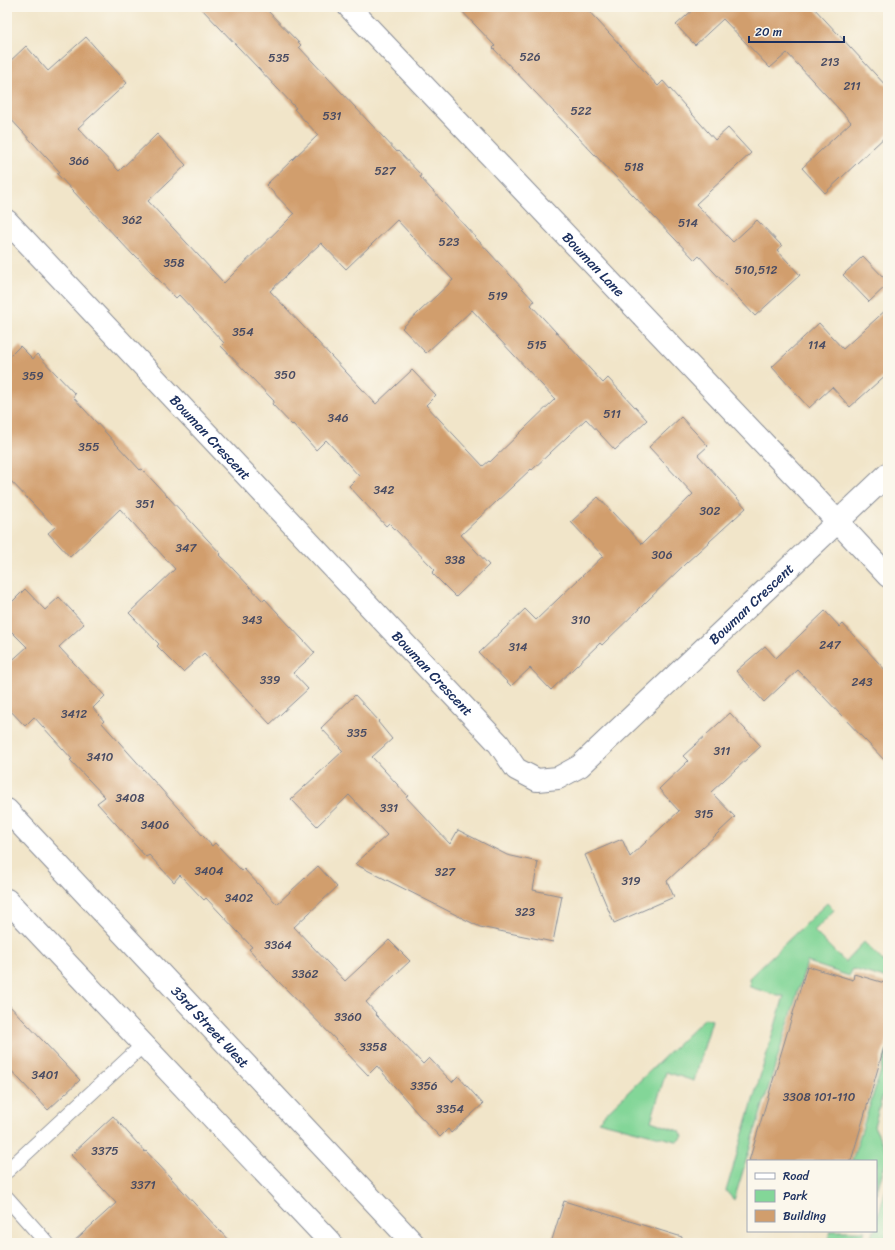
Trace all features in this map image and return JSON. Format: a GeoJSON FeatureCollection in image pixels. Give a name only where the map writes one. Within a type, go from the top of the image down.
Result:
{"type":"FeatureCollection","features":[{"type":"Feature","properties":{"kind":"street","name":"Bowman Lane"},"geometry":{"type":"LineString","coordinates":[[350,7],[888,576]]}},
{"type":"Feature","properties":{"kind":"street","name":"Bowman Crescent"},"geometry":{"type":"LineString","coordinates":[[7,221],[499,744],[516,769],[537,780],[558,778],[580,766],[888,474]]}},
{"type":"Feature","properties":{"kind":"street","name":"33rd Street West"},"geometry":{"type":"LineString","coordinates":[[7,810],[413,1243]]}},
{"type":"Feature","properties":{"kind":"street"},"geometry":{"type":"LineString","coordinates":[[7,900],[331,1243]]}},
{"type":"Feature","properties":{"kind":"lane"},"geometry":{"type":"LineString","coordinates":[[7,1171],[143,1045]]}},
{"type":"Feature","properties":{"kind":"lane"},"geometry":{"type":"LineString","coordinates":[[7,1198],[47,1243]]}},
{"type":"Feature","properties":{"kind":"green space"},"geometry":{"type":"Polygon","coordinates":[[[827,903],[834,910],[814,931],[845,962],[864,942],[888,966],[888,979],[853,969],[849,976],[807,962],[734,1200],[726,1191],[784,996],[778,996],[750,987],[749,978],[827,903]]]}},
{"type":"Feature","properties":{"kind":"green space"},"geometry":{"type":"Polygon","coordinates":[[[705,1018],[712,1020],[694,1081],[666,1072],[651,1121],[679,1131],[683,1136],[680,1140],[676,1141],[598,1121],[705,1018]]]}},
{"type":"Feature","properties":{"kind":"green space"},"geometry":{"type":"Polygon","coordinates":[[[888,1048],[888,1076],[874,1126],[888,1155],[877,1191],[877,1160],[852,1160],[888,1048]]]}},
{"type":"Feature","properties":{"kind":"green space"},"geometry":{"type":"Polygon","coordinates":[[[888,1183],[888,1243],[869,1243],[873,1232],[877,1232],[877,1219],[888,1183]]]}},
{"type":"Feature","properties":{"kind":"green space"},"geometry":{"type":"Polygon","coordinates":[[[831,1232],[865,1232],[861,1243],[827,1243],[831,1232]]]}},
{"type":"Feature","properties":{"kind":"building"},"geometry":{"type":"Polygon","coordinates":[[[200,7],[264,7],[301,45],[299,47],[397,152],[398,151],[421,175],[420,177],[534,301],[531,305],[603,383],[608,378],[647,420],[615,450],[586,419],[532,470],[531,469],[461,535],[489,565],[456,597],[432,573],[435,570],[389,523],[386,526],[349,486],[359,476],[326,440],[316,450],[293,424],[292,425],[272,404],[274,401],[221,346],[224,343],[179,295],[176,298],[135,255],[134,256],[57,174],[60,172],[7,115],[7,64],[26,46],[48,71],[86,37],[127,83],[78,128],[119,171],[157,134],[186,165],[148,201],[224,283],[294,214],[266,185],[318,135],[294,109],[296,108],[200,7]],[[397,220],[346,269],[321,243],[270,291],[376,404],[412,370],[436,395],[426,405],[483,466],[489,461],[490,462],[555,399],[472,310],[426,353],[402,328],[453,280],[397,220]]]}},
{"type":"Feature","properties":{"kind":"building"},"geometry":{"type":"Polygon","coordinates":[[[458,7],[585,7],[658,86],[663,81],[715,140],[728,128],[751,153],[696,204],[733,242],[757,220],[782,246],[777,250],[800,275],[755,316],[699,256],[695,260],[493,48],[495,46],[458,7]]]}},
{"type":"Feature","properties":{"kind":"building"},"geometry":{"type":"Polygon","coordinates":[[[696,7],[813,7],[888,88],[888,134],[825,193],[802,168],[851,122],[787,53],[770,68],[723,19],[695,45],[676,25],[696,7]]]}},
{"type":"Feature","properties":{"kind":"building"},"geometry":{"type":"Polygon","coordinates":[[[863,256],[888,282],[888,284],[869,302],[843,275],[863,256]]]}},
{"type":"Feature","properties":{"kind":"building"},"geometry":{"type":"Polygon","coordinates":[[[888,308],[888,373],[850,407],[832,387],[809,408],[772,367],[819,323],[843,349],[888,308]]]}},
{"type":"Feature","properties":{"kind":"building"},"geometry":{"type":"Polygon","coordinates":[[[20,346],[33,359],[37,354],[75,394],[73,397],[140,470],[142,469],[263,601],[265,599],[315,653],[293,673],[308,689],[270,724],[204,653],[183,672],[157,646],[159,644],[129,613],[175,569],[120,509],[70,557],[48,533],[55,527],[7,477],[7,359],[20,346]]]}},
{"type":"Feature","properties":{"kind":"building"},"geometry":{"type":"Polygon","coordinates":[[[681,417],[708,446],[698,455],[746,508],[686,563],[602,645],[600,643],[551,690],[530,668],[511,686],[479,653],[525,609],[536,620],[603,556],[571,522],[598,497],[642,544],[693,494],[649,447],[681,417]]]}},
{"type":"Feature","properties":{"kind":"building"},"geometry":{"type":"Polygon","coordinates":[[[25,589],[45,610],[59,597],[84,624],[59,647],[105,696],[93,708],[104,721],[102,723],[212,846],[215,843],[242,871],[244,869],[277,904],[318,866],[337,887],[294,927],[345,981],[389,940],[410,961],[366,1002],[376,1013],[375,1014],[423,1064],[429,1058],[452,1082],[458,1076],[483,1104],[451,1133],[448,1129],[440,1137],[377,1066],[368,1075],[345,1051],[346,1050],[276,979],[249,949],[252,947],[206,898],[204,900],[180,875],[174,882],[149,855],[146,857],[97,803],[105,797],[70,760],[72,759],[34,717],[25,726],[7,707],[7,665],[27,647],[7,627],[7,607],[25,589]]]}},
{"type":"Feature","properties":{"kind":"building"},"geometry":{"type":"Polygon","coordinates":[[[825,611],[840,627],[843,624],[888,673],[888,764],[798,670],[764,702],[736,671],[765,646],[776,658],[825,611]]]}},
{"type":"Feature","properties":{"kind":"building"},"geometry":{"type":"Polygon","coordinates":[[[355,695],[379,721],[378,722],[392,739],[372,757],[408,796],[406,797],[450,844],[458,830],[507,855],[538,862],[533,890],[562,896],[553,942],[480,927],[355,864],[387,835],[349,795],[317,826],[291,799],[343,751],[321,728],[355,695]]]}},
{"type":"Feature","properties":{"kind":"building"},"geometry":{"type":"Polygon","coordinates":[[[730,713],[761,746],[711,792],[735,817],[667,881],[674,897],[614,923],[585,855],[622,839],[630,857],[679,811],[659,789],[688,761],[683,756],[730,713]]]}},
{"type":"Feature","properties":{"kind":"building"},"geometry":{"type":"Polygon","coordinates":[[[807,966],[853,980],[854,974],[888,984],[888,1034],[851,1160],[749,1160],[807,966]]]}},
{"type":"Feature","properties":{"kind":"building"},"geometry":{"type":"Polygon","coordinates":[[[7,1003],[80,1080],[48,1110],[7,1066],[7,1003]]]}},
{"type":"Feature","properties":{"kind":"building"},"geometry":{"type":"Polygon","coordinates":[[[113,1116],[231,1243],[72,1243],[116,1203],[71,1155],[113,1116]]]}},
{"type":"Feature","properties":{"kind":"building"},"geometry":{"type":"Polygon","coordinates":[[[564,1201],[682,1237],[681,1243],[551,1243],[564,1201]]]}}]}
